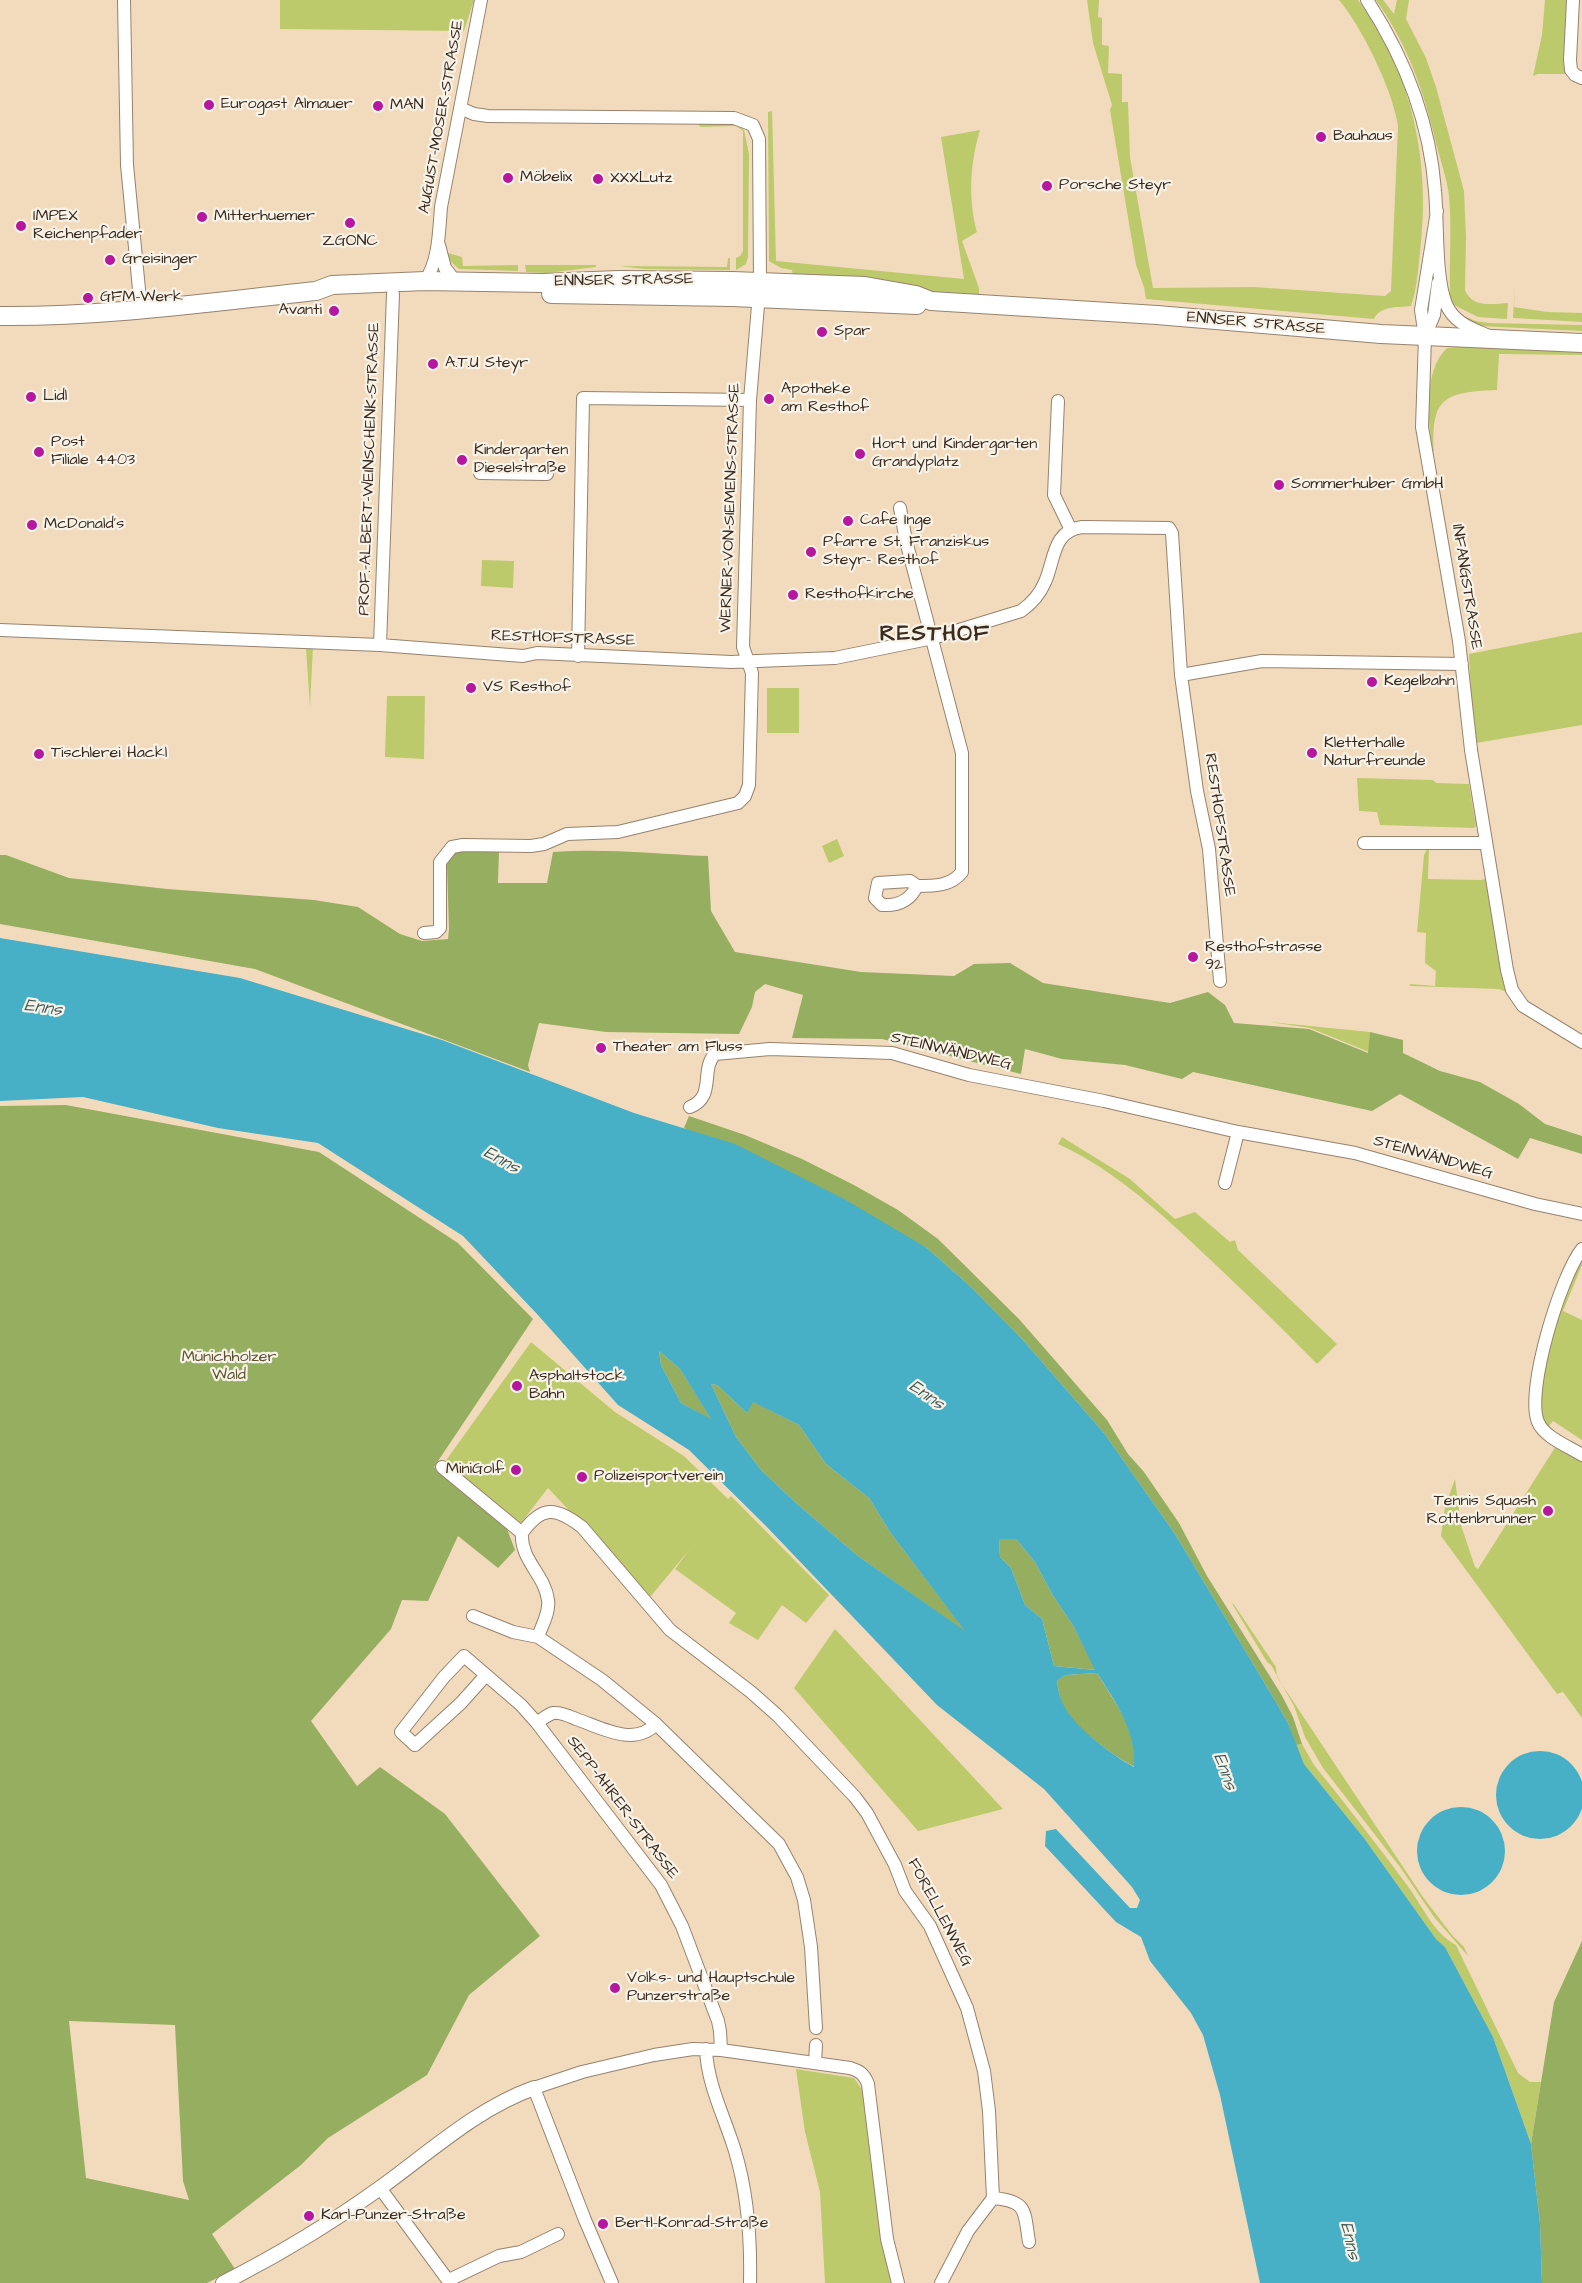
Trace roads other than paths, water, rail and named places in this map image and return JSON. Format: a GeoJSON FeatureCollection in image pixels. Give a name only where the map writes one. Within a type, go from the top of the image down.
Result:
{"type":"FeatureCollection","features":[{"type":"Feature","properties":{"kind":"main road","name":"ENNSER STRASSE"},"geometry":{"type":"LineString","coordinates":[[0,316],[46,316],[141,310],[316,291],[332,285],[425,281],[542,283],[672,280],[915,305],[931,301],[1157,315],[1425,337],[1582,343]]}},
{"type":"Feature","properties":{"kind":"main road","name":"ENNSER STRASSE"},"geometry":{"type":"LineString","coordinates":[[316,291],[332,295],[760,290]]}},
{"type":"Feature","properties":{"kind":"street"},"geometry":{"type":"LineString","coordinates":[[124,0],[127,165],[141,310]]}},
{"type":"Feature","properties":{"kind":"street","name":"AUGUST-MOSER-STRASSE"},"geometry":{"type":"LineString","coordinates":[[425,281],[431,269],[438,241],[441,207],[481,0]]}},
{"type":"Feature","properties":{"kind":"street"},"geometry":{"type":"LineString","coordinates":[[1367,0],[1393,44],[1416,99],[1428,148],[1437,211],[1439,261],[1445,300],[1454,317],[1497,339]]}},
{"type":"Feature","properties":{"kind":"street"},"geometry":{"type":"LineString","coordinates":[[1573,0],[1570,65],[1575,75],[1582,78]]}},
{"type":"Feature","properties":{"kind":"street","name":"WERNER-VON-SIEMENS-STRASSE"},"geometry":{"type":"LineString","coordinates":[[424,933],[436,932],[440,928],[440,862],[452,847],[462,845],[531,846],[544,844],[567,834],[618,832],[738,802],[745,796],[749,785],[752,673],[743,647],[750,400],[760,290],[759,139],[753,125],[734,118],[488,116],[474,114],[460,108]]}},
{"type":"Feature","properties":{"kind":"street"},"geometry":{"type":"LineString","coordinates":[[1425,337],[1421,310],[1437,211]]}},
{"type":"Feature","properties":{"kind":"street","name":"AUGUST-MOSER-STRASSE"},"geometry":{"type":"LineString","coordinates":[[438,241],[445,268],[455,281]]}},
{"type":"Feature","properties":{"kind":"street"},"geometry":{"type":"LineString","coordinates":[[1425,337],[1435,312],[1439,261]]}},
{"type":"Feature","properties":{"kind":"street","name":"PROF.-ALBERT-WEINSCHENK-STRASSE"},"geometry":{"type":"LineString","coordinates":[[380,645],[393,294]]}},
{"type":"Feature","properties":{"kind":"street","name":"INFANGSTRASSE"},"geometry":{"type":"LineString","coordinates":[[1425,337],[1422,427],[1462,664],[1466,718],[1512,990],[1523,1006],[1582,1042]]}},
{"type":"Feature","properties":{"kind":"street"},"geometry":{"type":"LineString","coordinates":[[578,656],[583,398],[750,400]]}},
{"type":"Feature","properties":{"kind":"street"},"geometry":{"type":"LineString","coordinates":[[1058,401],[1054,495],[1071,530]]}},
{"type":"Feature","properties":{"kind":"street"},"geometry":{"type":"LineString","coordinates":[[480,473],[547,474]]}},
{"type":"Feature","properties":{"kind":"street"},"geometry":{"type":"LineString","coordinates":[[900,508],[906,541],[962,753],[963,868],[952,882],[917,886]]}},
{"type":"Feature","properties":{"kind":"street","name":"RESTHOFSTRASSE"},"geometry":{"type":"LineString","coordinates":[[0,630],[380,645],[523,656],[537,653],[747,662],[836,658],[933,638],[1021,611],[1030,605],[1045,583],[1058,541],[1071,530],[1082,527],[1170,530],[1181,675],[1197,791],[1209,849],[1220,981]]}},
{"type":"Feature","properties":{"kind":"street"},"geometry":{"type":"LineString","coordinates":[[1181,675],[1262,660],[1462,664]]}},
{"type":"Feature","properties":{"kind":"street"},"geometry":{"type":"LineString","coordinates":[[1364,843],[1486,843]]}},
{"type":"Feature","properties":{"kind":"street","name":"STEINWÄNDWEG"},"geometry":{"type":"LineString","coordinates":[[690,1107],[698,1103],[704,1095],[710,1061],[715,1054],[770,1049],[892,1053],[969,1075],[1104,1101],[1238,1132],[1355,1153],[1535,1204],[1582,1214]]}},
{"type":"Feature","properties":{"kind":"street"},"geometry":{"type":"LineString","coordinates":[[1225,1183],[1238,1132]]}},
{"type":"Feature","properties":{"kind":"street"},"geometry":{"type":"LineString","coordinates":[[1582,1249],[1569,1269],[1555,1309],[1537,1377],[1536,1413],[1539,1424],[1545,1432],[1582,1455]]}},
{"type":"Feature","properties":{"kind":"street"},"geometry":{"type":"LineString","coordinates":[[442,1467],[522,1533],[523,1549],[549,1601],[538,1636]]}},
{"type":"Feature","properties":{"kind":"street","name":"FORELLENWEG"},"geometry":{"type":"LineString","coordinates":[[522,1533],[540,1515],[554,1511],[569,1517],[582,1527],[670,1630],[751,1692],[778,1716],[855,1797],[867,1813],[895,1865],[905,1891],[930,1926],[961,1991],[984,2071],[989,2111],[993,2198]]}},
{"type":"Feature","properties":{"kind":"street"},"geometry":{"type":"LineString","coordinates":[[473,1616],[513,1632],[538,1636],[602,1680],[656,1724],[778,1844],[789,1860],[804,1900],[811,1947],[816,2028]]}},
{"type":"Feature","properties":{"kind":"street","name":"SEPP-AHRER-STRASSE"},"geometry":{"type":"LineString","coordinates":[[486,1675],[461,1703],[415,1745],[401,1732],[444,1677],[464,1656],[486,1675],[521,1706],[537,1723],[661,1885],[682,1926],[718,2021],[721,2050]]}},
{"type":"Feature","properties":{"kind":"street"},"geometry":{"type":"LineString","coordinates":[[537,1723],[546,1716],[561,1713],[613,1732],[634,1736],[649,1732],[656,1724]]}},
{"type":"Feature","properties":{"kind":"street"},"geometry":{"type":"LineString","coordinates":[[815,2063],[816,2044]]}},
{"type":"Feature","properties":{"kind":"street"},"geometry":{"type":"LineString","coordinates":[[706,2049],[708,2070],[736,2153],[747,2202],[751,2256],[750,2283]]}},
{"type":"Feature","properties":{"kind":"street"},"geometry":{"type":"LineString","coordinates":[[223,2283],[288,2248],[380,2188],[496,2104],[576,2074],[678,2050],[706,2049],[860,2071],[868,2085],[887,2239],[898,2283]]}},
{"type":"Feature","properties":{"kind":"street"},"geometry":{"type":"LineString","coordinates":[[534,2088],[612,2283]]}},
{"type":"Feature","properties":{"kind":"street"},"geometry":{"type":"LineString","coordinates":[[380,2188],[450,2282],[499,2256],[521,2252],[558,2234]]}},
{"type":"Feature","properties":{"kind":"street"},"geometry":{"type":"LineString","coordinates":[[941,2283],[968,2231],[993,2198],[1011,2199],[1019,2204],[1024,2212],[1029,2241]]}},
{"type":"Feature","properties":{"kind":"street"},"geometry":{"type":"LineString","coordinates":[[573,2227],[585,2220]]}},
{"type":"Feature","properties":{"kind":"water","name":"Enns"},"geometry":{"type":"Polygon","coordinates":[[[0,938],[240,978],[442,1040],[634,1113],[735,1144],[844,1199],[927,1248],[971,1287],[1022,1339],[1104,1433],[1175,1534],[1288,1723],[1304,1764],[1364,1838],[1436,1939],[1445,1947],[1493,2037],[1531,2144],[1540,2224],[1542,2283],[1260,2283],[1220,2095],[1203,2035],[1191,2013],[1150,1961],[1141,1937],[1116,1922],[1045,1846],[1046,1831],[1056,1829],[1130,1908],[1137,1908],[1140,1900],[1132,1887],[1044,1789],[937,1705],[766,1526],[689,1450],[618,1405],[537,1314],[463,1236],[318,1143],[218,1128],[83,1097],[0,1101],[0,938]],[[659,1351],[661,1365],[681,1403],[711,1419],[680,1369],[659,1351]],[[711,1384],[736,1437],[761,1470],[858,1556],[965,1631],[890,1532],[869,1498],[826,1464],[799,1425],[753,1402],[747,1413],[717,1385],[711,1384]],[[999,1539],[1000,1557],[1011,1568],[1025,1605],[1042,1619],[1054,1666],[1095,1670],[1074,1627],[1052,1594],[1035,1562],[1016,1539],[999,1539]],[[1097,1673],[1065,1675],[1057,1681],[1060,1697],[1066,1709],[1103,1747],[1134,1767],[1132,1741],[1128,1729],[1118,1706],[1097,1673]]]}},
{"type":"Feature","properties":{"kind":"water"},"geometry":{"type":"Polygon","coordinates":[[[1540,1751],[1557,1754],[1571,1764],[1581,1778],[1584,1795],[1581,1812],[1571,1826],[1557,1836],[1540,1839],[1523,1836],[1509,1826],[1499,1812],[1496,1795],[1499,1778],[1509,1764],[1523,1754],[1540,1751]]]}},
{"type":"Feature","properties":{"kind":"water"},"geometry":{"type":"Polygon","coordinates":[[[1461,1807],[1486,1814],[1498,1826],[1505,1851],[1498,1876],[1486,1888],[1461,1895],[1436,1888],[1424,1876],[1417,1851],[1424,1826],[1436,1814],[1461,1807]]]}},
{"type":"Feature","properties":{"kind":"place","name":"Eurogast Almauer"},"geometry":{"type":"Point","coordinates":[209,105]}},
{"type":"Feature","properties":{"kind":"place","name":"MAN"},"geometry":{"type":"Point","coordinates":[378,106]}},
{"type":"Feature","properties":{"kind":"place","name":"Bauhaus"},"geometry":{"type":"Point","coordinates":[1321,137]}},
{"type":"Feature","properties":{"kind":"place","name":"Möbelix"},"geometry":{"type":"Point","coordinates":[508,178]}},
{"type":"Feature","properties":{"kind":"place","name":"XXXLutz"},"geometry":{"type":"Point","coordinates":[598,179]}},
{"type":"Feature","properties":{"kind":"place","name":"Porsche Steyr"},"geometry":{"type":"Point","coordinates":[1047,186]}},
{"type":"Feature","properties":{"kind":"place","name":"Mitterhuemer"},"geometry":{"type":"Point","coordinates":[202,217]}},
{"type":"Feature","properties":{"kind":"place","name":"ZGONC"},"geometry":{"type":"Point","coordinates":[350,223]}},
{"type":"Feature","properties":{"kind":"place","name":"IMPEX Reichenpfader"},"geometry":{"type":"Point","coordinates":[21,226]}},
{"type":"Feature","properties":{"kind":"place","name":"Greisinger"},"geometry":{"type":"Point","coordinates":[110,260]}},
{"type":"Feature","properties":{"kind":"place","name":"GFM-Werk"},"geometry":{"type":"Point","coordinates":[88,298]}},
{"type":"Feature","properties":{"kind":"place","name":"Avanti"},"geometry":{"type":"Point","coordinates":[334,311]}},
{"type":"Feature","properties":{"kind":"place","name":"Spar"},"geometry":{"type":"Point","coordinates":[822,332]}},
{"type":"Feature","properties":{"kind":"place","name":"A.T.U Steyr"},"geometry":{"type":"Point","coordinates":[433,364]}},
{"type":"Feature","properties":{"kind":"place","name":"Lidl"},"geometry":{"type":"Point","coordinates":[31,397]}},
{"type":"Feature","properties":{"kind":"place","name":"Apotheke am Resthof"},"geometry":{"type":"Point","coordinates":[769,399]}},
{"type":"Feature","properties":{"kind":"place","name":"Post Filiale 4403"},"geometry":{"type":"Point","coordinates":[39,452]}},
{"type":"Feature","properties":{"kind":"place","name":"Hort und Kindergarten Grandyplatz"},"geometry":{"type":"Point","coordinates":[860,454]}},
{"type":"Feature","properties":{"kind":"place","name":"Kindergarten Dieselstraße"},"geometry":{"type":"Point","coordinates":[462,460]}},
{"type":"Feature","properties":{"kind":"place","name":"Sommerhuber GmbH"},"geometry":{"type":"Point","coordinates":[1279,485]}},
{"type":"Feature","properties":{"kind":"place","name":"Cafe Inge"},"geometry":{"type":"Point","coordinates":[848,521]}},
{"type":"Feature","properties":{"kind":"place","name":"McDonald's"},"geometry":{"type":"Point","coordinates":[32,525]}},
{"type":"Feature","properties":{"kind":"place","name":"Pfarre St. Franziskus Steyr- Resthof"},"geometry":{"type":"Point","coordinates":[811,552]}},
{"type":"Feature","properties":{"kind":"place","name":"Resthofkirche"},"geometry":{"type":"Point","coordinates":[793,595]}},
{"type":"Feature","properties":{"kind":"place","name":"Kegelbahn"},"geometry":{"type":"Point","coordinates":[1372,682]}},
{"type":"Feature","properties":{"kind":"place","name":"VS Resthof"},"geometry":{"type":"Point","coordinates":[471,688]}},
{"type":"Feature","properties":{"kind":"place","name":"Kletterhalle Naturfreunde"},"geometry":{"type":"Point","coordinates":[1312,753]}},
{"type":"Feature","properties":{"kind":"place","name":"Tischlerei Hackl"},"geometry":{"type":"Point","coordinates":[39,754]}},
{"type":"Feature","properties":{"kind":"place","name":"Resthofstrasse 92"},"geometry":{"type":"Point","coordinates":[1193,957]}},
{"type":"Feature","properties":{"kind":"place","name":"Theater am Fluss"},"geometry":{"type":"Point","coordinates":[601,1048]}},
{"type":"Feature","properties":{"kind":"place","name":"Asphaltstock Bahn"},"geometry":{"type":"Point","coordinates":[517,1386]}},
{"type":"Feature","properties":{"kind":"place","name":"MiniGolf"},"geometry":{"type":"Point","coordinates":[516,1470]}},
{"type":"Feature","properties":{"kind":"place","name":"Polizeisportverein"},"geometry":{"type":"Point","coordinates":[582,1477]}},
{"type":"Feature","properties":{"kind":"place","name":"Tennis Squash Rottenbrunner"},"geometry":{"type":"Point","coordinates":[1548,1511]}},
{"type":"Feature","properties":{"kind":"place","name":"Volks- und Hauptschule Punzerstraße"},"geometry":{"type":"Point","coordinates":[615,1988]}},
{"type":"Feature","properties":{"kind":"place","name":"Karl-Punzer-Straße"},"geometry":{"type":"Point","coordinates":[309,2216]}},
{"type":"Feature","properties":{"kind":"place","name":"Bertl-Konrad-Straße"},"geometry":{"type":"Point","coordinates":[603,2224]}},
{"type":"Feature","properties":{"kind":"district","name":"RESTHOF"},"geometry":{"type":"Point","coordinates":[935,635]}},
{"type":"Feature","properties":{"kind":"park label","name":"Münichholzer Wald"},"geometry":{"type":"Point","coordinates":[229,1367]}}]}
